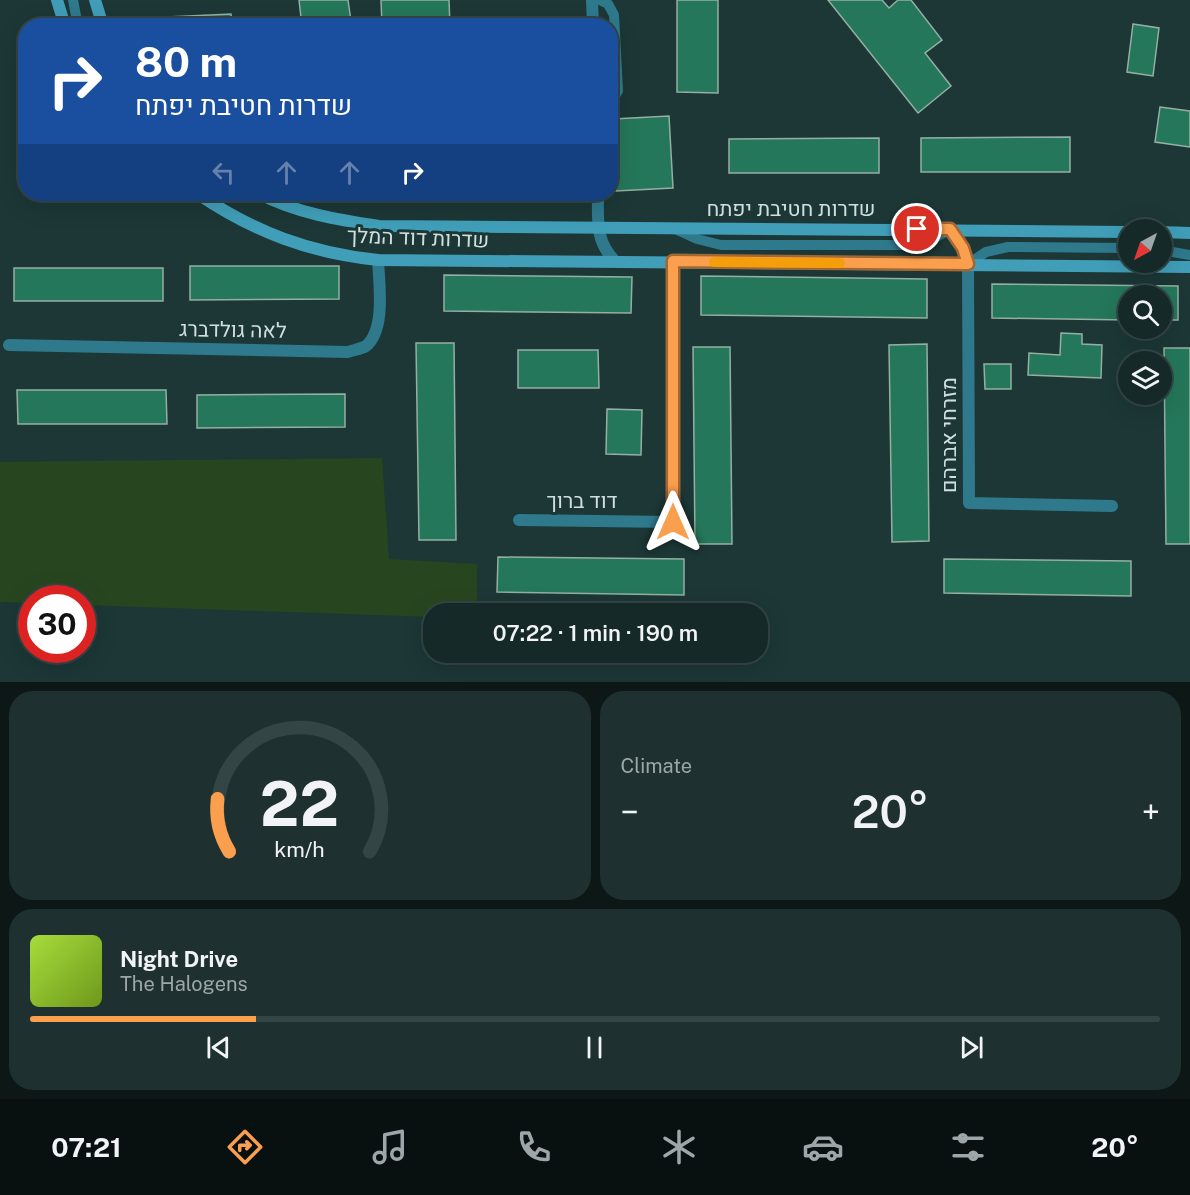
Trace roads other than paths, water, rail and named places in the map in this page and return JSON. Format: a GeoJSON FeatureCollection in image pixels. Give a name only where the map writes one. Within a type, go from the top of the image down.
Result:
{"type":"FeatureCollection","features":[{"type":"Feature","properties":{"kind":"main road"},"geometry":{"type":"LineString","coordinates":[[57,0],[63,18]]}},
{"type":"Feature","properties":{"kind":"main road"},"geometry":{"type":"LineString","coordinates":[[95,0],[101,18]]}},
{"type":"Feature","properties":{"kind":"main road","name":"שדרות דוד המלך"},"geometry":{"type":"LineString","coordinates":[[208,201],[254,227],[289,242],[323,252],[378,260],[615,261]]}},
{"type":"Feature","properties":{"kind":"main road","name":"שדרות דוד המלך"},"geometry":{"type":"LineString","coordinates":[[278,201],[342,221],[379,225],[599,227]]}},
{"type":"Feature","properties":{"kind":"main road","name":"שדרות חטיבת יפתח"},"geometry":{"type":"LineString","coordinates":[[599,227],[1118,232]]}},
{"type":"Feature","properties":{"kind":"main road"},"geometry":{"type":"LineString","coordinates":[[1172,232],[1190,233]]}},
{"type":"Feature","properties":{"kind":"main road"},"geometry":{"type":"LineString","coordinates":[[615,261],[1190,267]]}},
{"type":"Feature","properties":{"kind":"street"},"geometry":{"type":"LineString","coordinates":[[592,0],[593,18]]}},
{"type":"Feature","properties":{"kind":"street"},"geometry":{"type":"LineString","coordinates":[[598,201],[602,244],[615,261]]}},
{"type":"Feature","properties":{"kind":"street","name":"מזרחי אברהם"},"geometry":{"type":"LineString","coordinates":[[950,229],[963,248],[968,264],[969,503],[1112,506]]}},
{"type":"Feature","properties":{"kind":"street","name":"לאה גולדברג"},"geometry":{"type":"LineString","coordinates":[[9,345],[348,351],[365,347],[376,334],[379,322],[378,260]]}},
{"type":"Feature","properties":{"kind":"street","name":"דוד ברוך"},"geometry":{"type":"LineString","coordinates":[[519,520],[673,522],[673,261]]}},
{"type":"Feature","properties":{"kind":"lane"},"geometry":{"type":"LineString","coordinates":[[73,0],[76,18]]}},
{"type":"Feature","properties":{"kind":"lane"},"geometry":{"type":"LineString","coordinates":[[600,0],[608,4],[614,18]]}},
{"type":"Feature","properties":{"kind":"lane"},"geometry":{"type":"LineString","coordinates":[[968,264],[986,252],[1008,247],[1118,248]]}},
{"type":"Feature","properties":{"kind":"lane"},"geometry":{"type":"LineString","coordinates":[[1172,252],[1190,255]]}}]}
